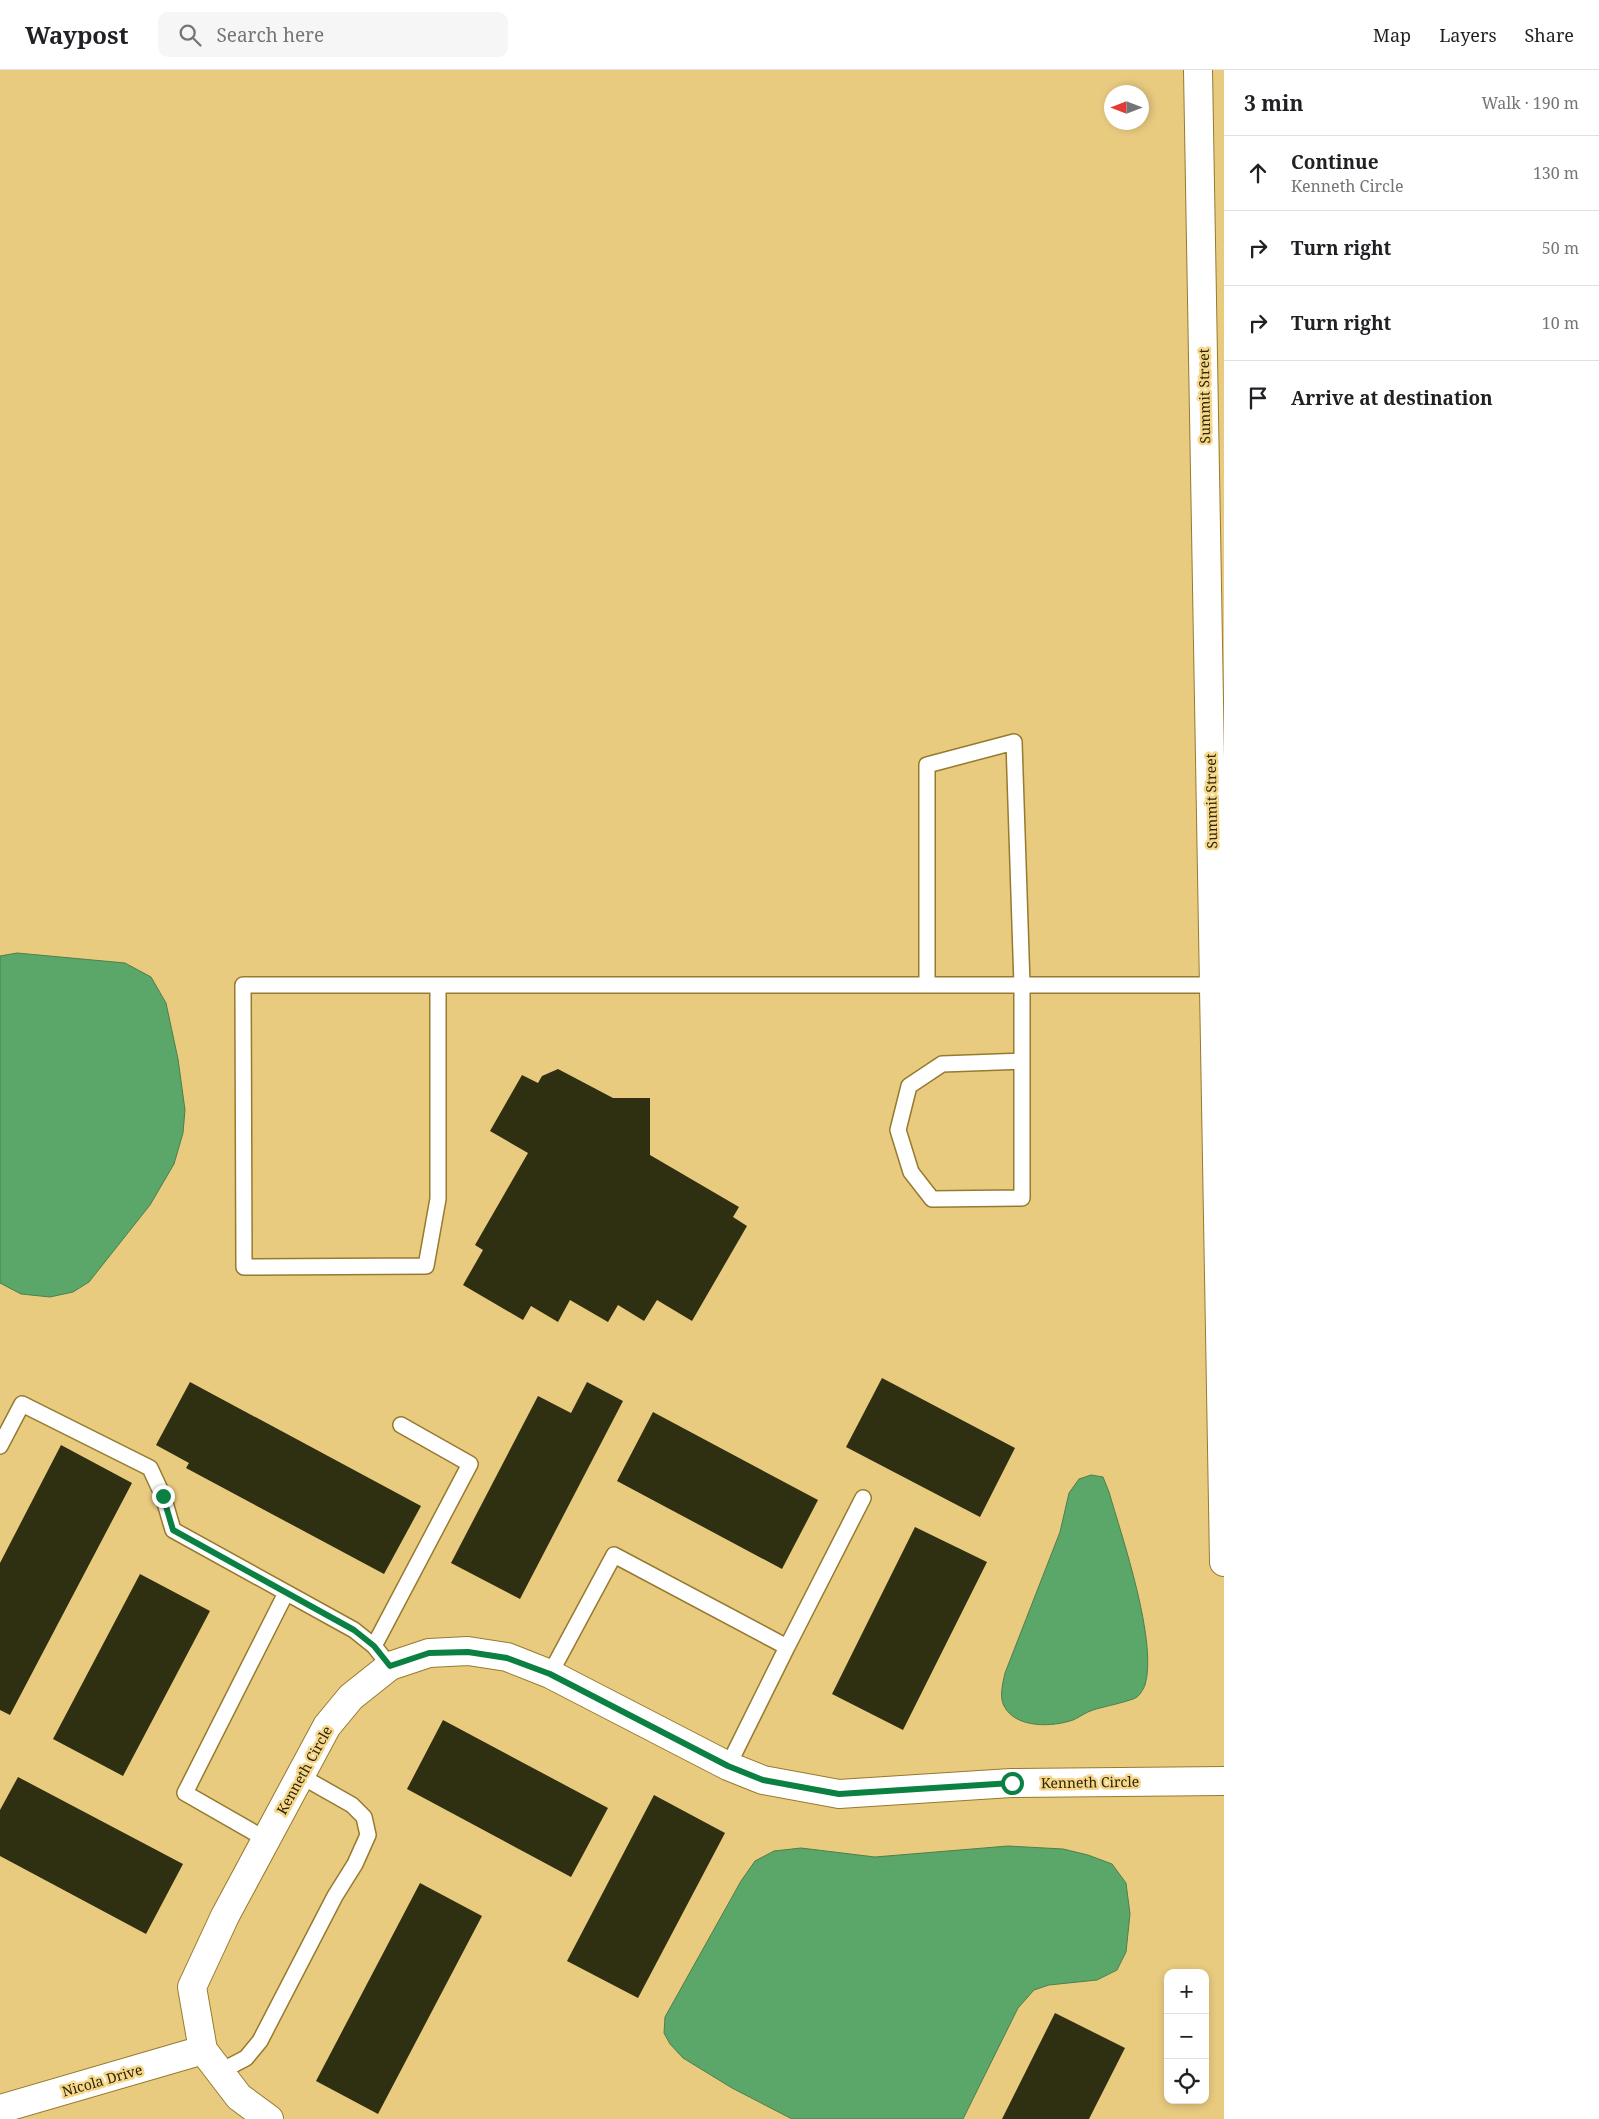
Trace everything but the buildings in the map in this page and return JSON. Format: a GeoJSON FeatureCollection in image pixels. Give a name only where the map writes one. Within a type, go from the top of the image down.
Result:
{"type":"FeatureCollection","features":[{"type":"Feature","properties":{"kind":"street","name":"Summit Street"},"geometry":{"type":"LineString","coordinates":[[1198,70],[1224,1562]]}},
{"type":"Feature","properties":{"kind":"street","name":"Kenneth Circle"},"geometry":{"type":"LineString","coordinates":[[203,2050],[192,1986],[225,1916],[326,1726],[382,1656],[468,1652],[507,1658],[550,1674],[728,1766],[763,1780],[839,1794],[1012,1783],[1224,1780]]}},
{"type":"Feature","properties":{"kind":"street"},"geometry":{"type":"LineString","coordinates":[[203,2050],[221,2071],[239,2097],[269,2119]]}},
{"type":"Feature","properties":{"kind":"street","name":"Nicola Drive"},"geometry":{"type":"LineString","coordinates":[[0,2109],[203,2050]]}},
{"type":"Feature","properties":{"kind":"lane"},"geometry":{"type":"LineString","coordinates":[[927,985],[927,765],[1014,742],[1022,985],[1022,1061],[1022,1198],[932,1199],[911,1172],[898,1130],[909,1086],[942,1064],[1022,1061]]}},
{"type":"Feature","properties":{"kind":"lane"},"geometry":{"type":"LineString","coordinates":[[438,985],[438,1199],[426,1266],[244,1267],[243,985],[438,985],[927,985],[1022,985],[1214,985]]}},
{"type":"Feature","properties":{"kind":"lane"},"geometry":{"type":"LineString","coordinates":[[0,1446],[22,1404],[150,1468],[163,1496],[173,1530],[354,1630],[382,1656],[470,1464],[401,1425]]}},
{"type":"Feature","properties":{"kind":"lane"},"geometry":{"type":"LineString","coordinates":[[728,1766],[863,1498]]}},
{"type":"Feature","properties":{"kind":"lane"},"geometry":{"type":"LineString","coordinates":[[550,1674],[614,1556],[787,1647]]}},
{"type":"Feature","properties":{"kind":"lane"},"geometry":{"type":"LineString","coordinates":[[267,1840],[185,1793],[286,1593]]}},
{"type":"Feature","properties":{"kind":"lane"},"geometry":{"type":"LineString","coordinates":[[221,2071],[246,2058],[260,2041],[335,1896],[355,1864],[368,1835],[364,1817],[352,1805],[300,1775]]}},
{"type":"Feature","properties":{"kind":"shaded area"},"geometry":{"type":"Polygon","coordinates":[[[17,953],[125,963],[151,977],[166,1003],[178,1059],[185,1110],[183,1133],[174,1164],[150,1205],[89,1282],[73,1292],[50,1297],[21,1294],[0,1283],[0,956],[17,953]]]}},
{"type":"Feature","properties":{"kind":"shaded area"},"geometry":{"type":"Polygon","coordinates":[[[1091,1475],[1103,1477],[1137,1589],[1147,1643],[1148,1666],[1145,1685],[1143,1690],[1134,1699],[1090,1711],[1073,1720],[1046,1725],[1026,1722],[1017,1719],[1004,1706],[1002,1685],[1005,1673],[1060,1532],[1069,1493],[1079,1479],[1091,1475]]]}},
{"type":"Feature","properties":{"kind":"shaded area"},"geometry":{"type":"Polygon","coordinates":[[[1008,1846],[1063,1849],[1088,1855],[1112,1864],[1126,1883],[1130,1914],[1126,1952],[1117,1970],[1097,1980],[1049,1985],[1034,1990],[1018,2008],[963,2119],[792,2119],[732,2088],[683,2058],[670,2044],[664,2033],[665,2017],[741,1881],[755,1861],[774,1851],[801,1848],[875,1857],[1008,1846]]]}},
{"type":"Feature","properties":{"kind":"route"},"geometry":{"type":"LineString","coordinates":[[163,1496],[173,1530],[354,1630],[374,1646],[390,1666],[429,1653],[468,1652],[507,1658],[550,1674],[728,1766],[763,1780],[839,1794],[1012,1783]]}}]}
